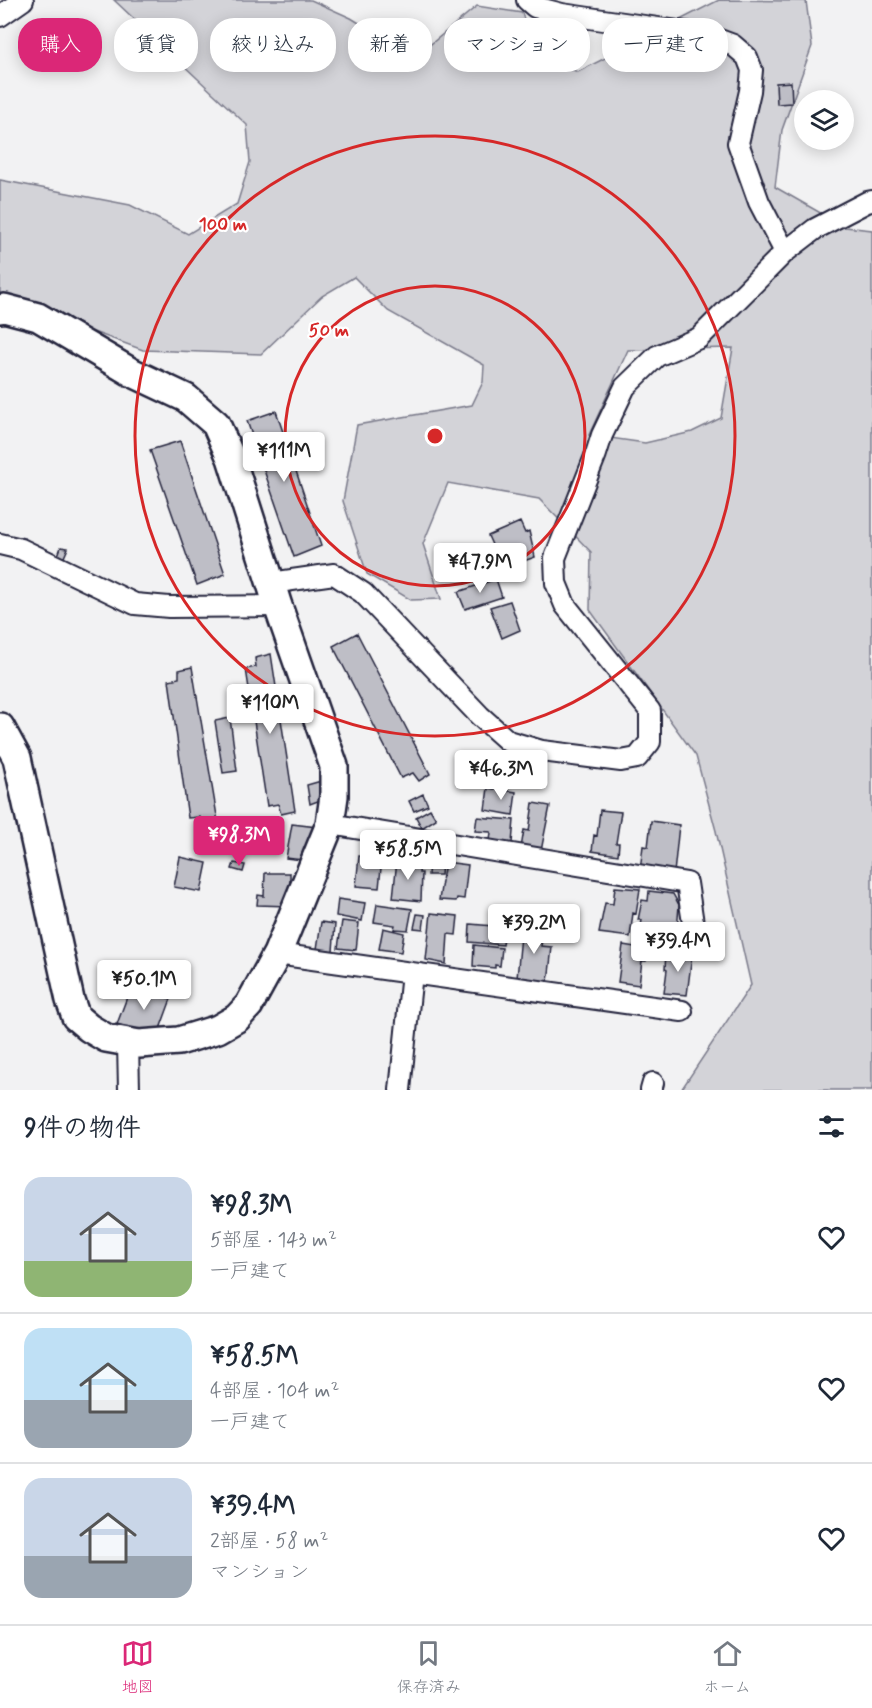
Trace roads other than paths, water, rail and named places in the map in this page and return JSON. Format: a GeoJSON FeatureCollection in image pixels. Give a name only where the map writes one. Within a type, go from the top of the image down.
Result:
{"type":"FeatureCollection","features":[{"type":"Feature","properties":{"kind":"street"},"geometry":{"type":"LineString","coordinates":[[0,16],[23,0]]}},
{"type":"Feature","properties":{"kind":"street"},"geometry":{"type":"LineString","coordinates":[[527,0],[535,7],[562,14],[706,35],[733,45],[747,57],[752,70],[750,91],[738,142],[759,202],[785,252]]}},
{"type":"Feature","properties":{"kind":"street"},"geometry":{"type":"LineString","coordinates":[[0,544],[21,549],[135,604],[169,607],[275,595],[334,574],[363,593],[480,716],[508,741],[542,751],[621,761],[637,758],[650,742],[650,711],[565,605],[556,583],[555,558],[602,435],[625,387],[657,356],[699,338],[785,252],[816,229],[872,201]]}},
{"type":"Feature","properties":{"kind":"street"},"geometry":{"type":"LineString","coordinates":[[0,309],[4,308],[38,317],[131,372],[186,398],[216,424],[231,458],[334,766],[334,796],[330,824],[277,954],[249,1005],[237,1018],[218,1029],[179,1041],[139,1044],[106,1038],[76,1017],[70,1000],[17,758],[0,728]]}},
{"type":"Feature","properties":{"kind":"street"},"geometry":{"type":"LineString","coordinates":[[330,824],[687,883],[693,923]]}},
{"type":"Feature","properties":{"kind":"street"},"geometry":{"type":"LineString","coordinates":[[277,954],[682,1011]]}},
{"type":"Feature","properties":{"kind":"street"},"geometry":{"type":"LineString","coordinates":[[400,1090],[412,973]]}},
{"type":"Feature","properties":{"kind":"street"},"geometry":{"type":"LineString","coordinates":[[128,1043],[129,1090]]}}]}
